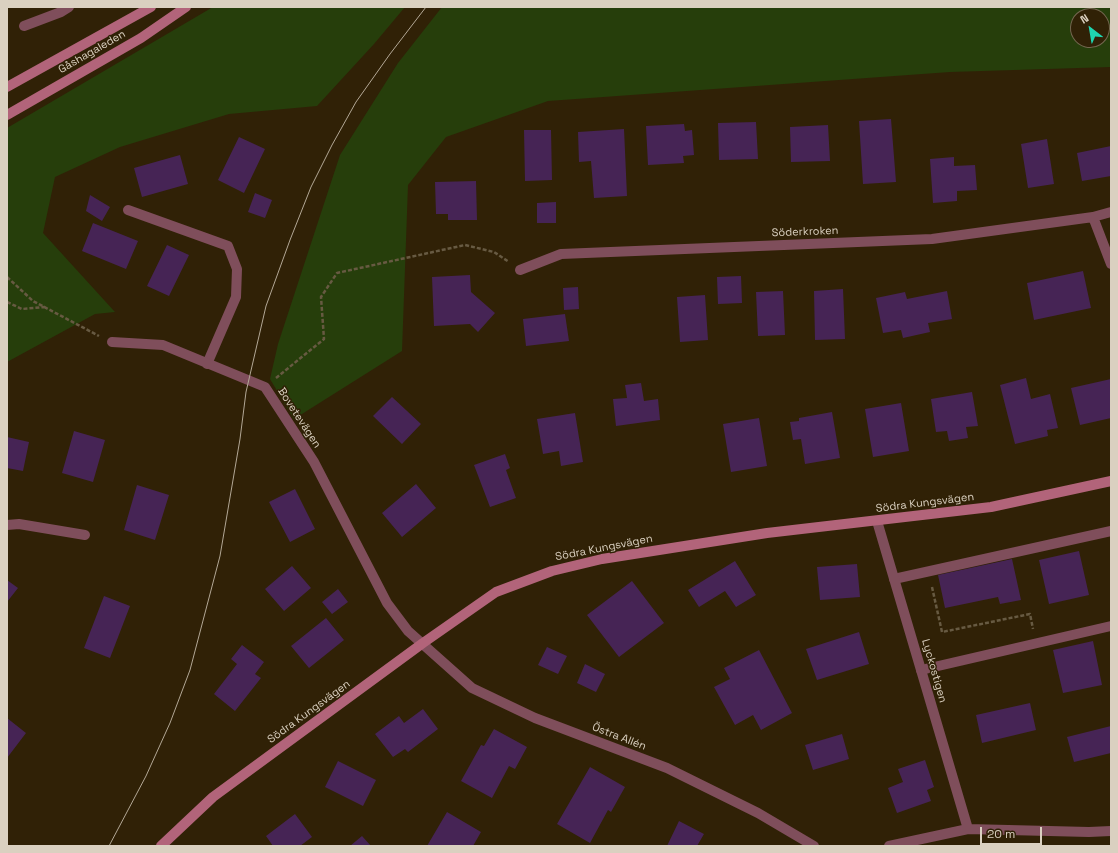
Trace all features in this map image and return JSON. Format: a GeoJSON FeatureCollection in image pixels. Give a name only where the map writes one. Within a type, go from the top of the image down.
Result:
{"type":"FeatureCollection","features":[{"type":"Feature","properties":{"kind":"street"},"geometry":{"type":"LineString","coordinates":[[24,26],[61,12],[69,7]]}},
{"type":"Feature","properties":{"kind":"street","name":"Gåshagaleden"},"geometry":{"type":"LineString","coordinates":[[7,87],[151,7]]}},
{"type":"Feature","properties":{"kind":"street","name":"Gåshagaleden"},"geometry":{"type":"LineString","coordinates":[[7,115],[141,38],[186,7]]}},
{"type":"Feature","properties":{"kind":"street"},"geometry":{"type":"LineString","coordinates":[[128,210],[228,246],[237,269],[236,296],[207,364]]}},
{"type":"Feature","properties":{"kind":"street","name":"Söderkroken"},"geometry":{"type":"LineString","coordinates":[[520,270],[561,254],[932,239],[1093,217],[1111,212]]}},
{"type":"Feature","properties":{"kind":"street"},"geometry":{"type":"LineString","coordinates":[[1093,217],[1111,264]]}},
{"type":"Feature","properties":{"kind":"street","name":"Bovetevägen"},"geometry":{"type":"LineString","coordinates":[[112,342],[163,346],[265,387],[314,462],[387,603],[408,631],[422,643]]}},
{"type":"Feature","properties":{"kind":"street","name":"Södra Kungsvägen"},"geometry":{"type":"LineString","coordinates":[[161,846],[213,797],[422,643],[496,592],[552,571],[602,559],[759,534],[991,507],[1111,481]]}},
{"type":"Feature","properties":{"kind":"street","name":"Lyckostigen"},"geometry":{"type":"LineString","coordinates":[[877,521],[968,828]]}},
{"type":"Feature","properties":{"kind":"street"},"geometry":{"type":"LineString","coordinates":[[7,525],[19,524],[85,535]]}},
{"type":"Feature","properties":{"kind":"street"},"geometry":{"type":"LineString","coordinates":[[894,578],[1111,531]]}},
{"type":"Feature","properties":{"kind":"street"},"geometry":{"type":"LineString","coordinates":[[921,670],[1111,626]]}},
{"type":"Feature","properties":{"kind":"street","name":"Östra Allén"},"geometry":{"type":"LineString","coordinates":[[422,643],[472,688],[535,718],[667,768],[758,813],[814,846]]}},
{"type":"Feature","properties":{"kind":"street"},"geometry":{"type":"LineString","coordinates":[[889,846],[968,828],[1089,832],[1111,831]]}},
{"type":"Feature","properties":{"kind":"path"},"geometry":{"type":"LineString","coordinates":[[265,387],[324,339],[321,297],[337,273],[465,245],[494,252],[520,270]]}},
{"type":"Feature","properties":{"kind":"path"},"geometry":{"type":"LineString","coordinates":[[7,277],[33,301],[112,342]]}},
{"type":"Feature","properties":{"kind":"path"},"geometry":{"type":"LineString","coordinates":[[7,302],[22,309],[46,307]]}},
{"type":"Feature","properties":{"kind":"path"},"geometry":{"type":"LineString","coordinates":[[928,571],[942,632],[1030,614]]}},
{"type":"Feature","properties":{"kind":"green space"},"geometry":{"type":"Polygon","coordinates":[[[213,7],[405,7],[374,44],[317,106],[229,114],[120,147],[55,177],[43,233],[115,312],[95,314],[7,362],[7,128],[213,7]]]}},
{"type":"Feature","properties":{"kind":"green space"},"geometry":{"type":"Polygon","coordinates":[[[442,7],[1111,7],[1111,67],[950,72],[548,101],[446,137],[408,185],[402,351],[294,419],[270,379],[278,344],[340,155],[398,63],[442,7]]]}},
{"type":"Feature","properties":{"kind":"building"},"geometry":{"type":"Polygon","coordinates":[[[891,119],[896,182],[863,184],[859,121],[891,119]]]}},
{"type":"Feature","properties":{"kind":"building"},"geometry":{"type":"Polygon","coordinates":[[[756,122],[758,159],[719,160],[718,123],[756,122]]]}},
{"type":"Feature","properties":{"kind":"building"},"geometry":{"type":"Polygon","coordinates":[[[684,124],[685,131],[692,130],[694,155],[683,156],[684,163],[648,165],[646,126],[684,124]]]}},
{"type":"Feature","properties":{"kind":"building"},"geometry":{"type":"Polygon","coordinates":[[[828,125],[830,161],[791,162],[790,127],[828,125]]]}},
{"type":"Feature","properties":{"kind":"building"},"geometry":{"type":"Polygon","coordinates":[[[624,129],[627,196],[594,198],[591,161],[579,162],[578,132],[624,129]]]}},
{"type":"Feature","properties":{"kind":"building"},"geometry":{"type":"Polygon","coordinates":[[[524,130],[551,130],[552,180],[525,181],[524,130]]]}},
{"type":"Feature","properties":{"kind":"building"},"geometry":{"type":"Polygon","coordinates":[[[239,137],[265,149],[244,193],[218,180],[239,137]]]}},
{"type":"Feature","properties":{"kind":"building"},"geometry":{"type":"Polygon","coordinates":[[[1047,139],[1054,184],[1028,188],[1021,144],[1047,139]]]}},
{"type":"Feature","properties":{"kind":"building"},"geometry":{"type":"Polygon","coordinates":[[[1111,146],[1111,176],[1082,181],[1077,153],[1111,146]]]}},
{"type":"Feature","properties":{"kind":"building"},"geometry":{"type":"Polygon","coordinates":[[[180,155],[188,184],[142,197],[134,168],[180,155]]]}},
{"type":"Feature","properties":{"kind":"building"},"geometry":{"type":"Polygon","coordinates":[[[954,157],[954,166],[975,165],[977,190],[957,191],[957,201],[933,203],[930,159],[954,157]]]}},
{"type":"Feature","properties":{"kind":"building"},"geometry":{"type":"Polygon","coordinates":[[[476,181],[477,220],[448,220],[448,214],[436,214],[435,182],[476,181]]]}},
{"type":"Feature","properties":{"kind":"building"},"geometry":{"type":"Polygon","coordinates":[[[255,193],[272,200],[265,218],[248,212],[255,193]]]}},
{"type":"Feature","properties":{"kind":"building"},"geometry":{"type":"Polygon","coordinates":[[[90,195],[110,207],[102,221],[86,211],[90,195]]]}},
{"type":"Feature","properties":{"kind":"building"},"geometry":{"type":"Polygon","coordinates":[[[556,202],[556,223],[537,223],[537,203],[556,202]]]}},
{"type":"Feature","properties":{"kind":"building"},"geometry":{"type":"Polygon","coordinates":[[[93,223],[138,241],[126,269],[82,251],[93,223]]]}},
{"type":"Feature","properties":{"kind":"building"},"geometry":{"type":"Polygon","coordinates":[[[167,245],[189,255],[169,296],[147,286],[167,245]]]}},
{"type":"Feature","properties":{"kind":"building"},"geometry":{"type":"Polygon","coordinates":[[[1083,271],[1091,308],[1034,320],[1027,283],[1083,271]]]}},
{"type":"Feature","properties":{"kind":"building"},"geometry":{"type":"Polygon","coordinates":[[[470,275],[471,292],[495,313],[478,332],[470,324],[434,326],[432,277],[470,275]]]}},
{"type":"Feature","properties":{"kind":"building"},"geometry":{"type":"Polygon","coordinates":[[[741,276],[742,303],[718,304],[717,277],[741,276]]]}},
{"type":"Feature","properties":{"kind":"building"},"geometry":{"type":"Polygon","coordinates":[[[578,287],[579,309],[564,310],[563,288],[578,287]]]}},
{"type":"Feature","properties":{"kind":"building"},"geometry":{"type":"Polygon","coordinates":[[[843,289],[845,339],[815,340],[814,291],[843,289]]]}},
{"type":"Feature","properties":{"kind":"building"},"geometry":{"type":"Polygon","coordinates":[[[783,291],[785,335],[758,336],[756,292],[783,291]]]}},
{"type":"Feature","properties":{"kind":"building"},"geometry":{"type":"Polygon","coordinates":[[[947,291],[952,319],[928,323],[930,332],[903,338],[901,330],[883,333],[876,298],[905,292],[907,299],[947,291]]]}},
{"type":"Feature","properties":{"kind":"building"},"geometry":{"type":"Polygon","coordinates":[[[705,295],[708,340],[680,342],[677,297],[705,295]]]}},
{"type":"Feature","properties":{"kind":"building"},"geometry":{"type":"Polygon","coordinates":[[[565,314],[569,341],[526,346],[523,319],[565,314]]]}},
{"type":"Feature","properties":{"kind":"building"},"geometry":{"type":"Polygon","coordinates":[[[1026,378],[1031,399],[1050,394],[1058,428],[1047,430],[1048,436],[1015,444],[1000,385],[1026,378]]]}},
{"type":"Feature","properties":{"kind":"building"},"geometry":{"type":"Polygon","coordinates":[[[1111,379],[1111,418],[1080,425],[1071,388],[1111,379]]]}},
{"type":"Feature","properties":{"kind":"building"},"geometry":{"type":"Polygon","coordinates":[[[641,383],[644,401],[658,399],[660,420],[616,426],[613,399],[627,398],[625,385],[641,383]]]}},
{"type":"Feature","properties":{"kind":"building"},"geometry":{"type":"Polygon","coordinates":[[[972,392],[978,426],[966,427],[968,438],[949,441],[947,431],[936,432],[931,399],[972,392]]]}},
{"type":"Feature","properties":{"kind":"building"},"geometry":{"type":"Polygon","coordinates":[[[392,397],[421,424],[402,444],[373,416],[392,397]]]}},
{"type":"Feature","properties":{"kind":"building"},"geometry":{"type":"Polygon","coordinates":[[[901,403],[909,451],[873,457],[865,409],[901,403]]]}},
{"type":"Feature","properties":{"kind":"building"},"geometry":{"type":"Polygon","coordinates":[[[832,412],[840,458],[805,464],[801,439],[793,440],[790,422],[799,421],[799,418],[832,412]]]}},
{"type":"Feature","properties":{"kind":"building"},"geometry":{"type":"Polygon","coordinates":[[[575,413],[583,462],[561,466],[559,451],[543,454],[537,419],[575,413]]]}},
{"type":"Feature","properties":{"kind":"building"},"geometry":{"type":"Polygon","coordinates":[[[759,418],[767,466],[731,472],[723,424],[759,418]]]}},
{"type":"Feature","properties":{"kind":"building"},"geometry":{"type":"Polygon","coordinates":[[[74,431],[105,440],[93,482],[62,473],[74,431]]]}},
{"type":"Feature","properties":{"kind":"building"},"geometry":{"type":"Polygon","coordinates":[[[7,437],[29,442],[23,471],[7,468],[7,437]]]}},
{"type":"Feature","properties":{"kind":"building"},"geometry":{"type":"Polygon","coordinates":[[[505,454],[510,468],[506,470],[516,498],[490,507],[474,465],[505,454]]]}},
{"type":"Feature","properties":{"kind":"building"},"geometry":{"type":"Polygon","coordinates":[[[416,484],[436,508],[402,537],[382,513],[416,484]]]}},
{"type":"Feature","properties":{"kind":"building"},"geometry":{"type":"Polygon","coordinates":[[[137,485],[169,495],[155,540],[124,530],[137,485]]]}},
{"type":"Feature","properties":{"kind":"building"},"geometry":{"type":"Polygon","coordinates":[[[295,489],[315,529],[290,542],[269,502],[295,489]]]}},
{"type":"Feature","properties":{"kind":"building"},"geometry":{"type":"Polygon","coordinates":[[[1079,551],[1089,595],[1049,604],[1039,560],[1079,551]]]}},
{"type":"Feature","properties":{"kind":"building"},"geometry":{"type":"Polygon","coordinates":[[[1012,559],[1021,600],[1000,604],[998,597],[945,608],[938,575],[1012,559]]]}},
{"type":"Feature","properties":{"kind":"building"},"geometry":{"type":"Polygon","coordinates":[[[735,561],[756,595],[736,607],[725,591],[699,607],[688,590],[735,561]]]}},
{"type":"Feature","properties":{"kind":"building"},"geometry":{"type":"Polygon","coordinates":[[[857,564],[860,597],[820,600],[817,567],[857,564]]]}},
{"type":"Feature","properties":{"kind":"building"},"geometry":{"type":"Polygon","coordinates":[[[292,566],[311,588],[284,611],[265,589],[292,566]]]}},
{"type":"Feature","properties":{"kind":"building"},"geometry":{"type":"Polygon","coordinates":[[[7,580],[18,588],[7,602],[7,580]]]}},
{"type":"Feature","properties":{"kind":"building"},"geometry":{"type":"Polygon","coordinates":[[[632,581],[664,623],[619,657],[587,615],[632,581]]]}},
{"type":"Feature","properties":{"kind":"building"},"geometry":{"type":"Polygon","coordinates":[[[338,589],[348,602],[332,614],[322,602],[338,589]]]}},
{"type":"Feature","properties":{"kind":"building"},"geometry":{"type":"Polygon","coordinates":[[[104,596],[130,606],[110,658],[84,648],[104,596]]]}},
{"type":"Feature","properties":{"kind":"building"},"geometry":{"type":"Polygon","coordinates":[[[326,618],[344,640],[309,668],[291,646],[326,618]]]}},
{"type":"Feature","properties":{"kind":"building"},"geometry":{"type":"Polygon","coordinates":[[[859,632],[869,664],[817,680],[806,649],[859,632]]]}},
{"type":"Feature","properties":{"kind":"building"},"geometry":{"type":"Polygon","coordinates":[[[1093,641],[1102,685],[1063,693],[1053,650],[1093,641]]]}},
{"type":"Feature","properties":{"kind":"building"},"geometry":{"type":"Polygon","coordinates":[[[242,645],[264,662],[255,674],[261,678],[235,711],[214,694],[237,664],[231,659],[242,645]]]}},
{"type":"Feature","properties":{"kind":"building"},"geometry":{"type":"Polygon","coordinates":[[[547,647],[567,656],[558,674],[538,665],[547,647]]]}},
{"type":"Feature","properties":{"kind":"building"},"geometry":{"type":"Polygon","coordinates":[[[759,650],[792,713],[761,730],[753,715],[735,725],[714,687],[730,679],[724,668],[759,650]]]}},
{"type":"Feature","properties":{"kind":"building"},"geometry":{"type":"Polygon","coordinates":[[[585,664],[605,674],[596,692],[577,683],[585,664]]]}},
{"type":"Feature","properties":{"kind":"building"},"geometry":{"type":"Polygon","coordinates":[[[1030,703],[1036,730],[982,743],[976,715],[1030,703]]]}},
{"type":"Feature","properties":{"kind":"building"},"geometry":{"type":"Polygon","coordinates":[[[423,709],[438,729],[408,752],[405,749],[393,757],[375,734],[399,716],[404,723],[423,709]]]}},
{"type":"Feature","properties":{"kind":"building"},"geometry":{"type":"Polygon","coordinates":[[[7,718],[26,733],[7,758],[7,718]]]}},
{"type":"Feature","properties":{"kind":"building"},"geometry":{"type":"Polygon","coordinates":[[[1111,726],[1111,753],[1074,762],[1067,737],[1111,726]]]}},
{"type":"Feature","properties":{"kind":"building"},"geometry":{"type":"Polygon","coordinates":[[[494,729],[527,747],[515,769],[509,766],[492,798],[461,781],[481,745],[484,746],[494,729]]]}},
{"type":"Feature","properties":{"kind":"building"},"geometry":{"type":"Polygon","coordinates":[[[842,734],[849,759],[813,770],[805,745],[842,734]]]}},
{"type":"Feature","properties":{"kind":"building"},"geometry":{"type":"Polygon","coordinates":[[[925,760],[934,787],[927,790],[931,801],[897,813],[888,788],[903,782],[898,769],[925,760]]]}},
{"type":"Feature","properties":{"kind":"building"},"geometry":{"type":"Polygon","coordinates":[[[338,761],[376,780],[363,806],[325,787],[338,761]]]}},
{"type":"Feature","properties":{"kind":"building"},"geometry":{"type":"Polygon","coordinates":[[[590,767],[625,787],[611,812],[608,810],[590,843],[557,824],[590,767]]]}},
{"type":"Feature","properties":{"kind":"building"},"geometry":{"type":"Polygon","coordinates":[[[447,812],[481,832],[473,846],[427,846],[447,812]]]}},
{"type":"Feature","properties":{"kind":"building"},"geometry":{"type":"Polygon","coordinates":[[[295,814],[312,837],[300,846],[273,846],[266,836],[295,814]]]}},
{"type":"Feature","properties":{"kind":"building"},"geometry":{"type":"Polygon","coordinates":[[[679,821],[704,834],[697,846],[667,846],[679,821]]]}},
{"type":"Feature","properties":{"kind":"building"},"geometry":{"type":"Polygon","coordinates":[[[362,836],[371,846],[350,846],[362,836]]]}},
{"type":"Feature","properties":{"kind":"tram line"},"geometry":{"type":"LineString","coordinates":[[109,846],[146,776],[170,723],[190,670],[220,556],[240,439],[246,392],[266,306],[290,240],[311,187],[356,102],[426,7]]}}]}
